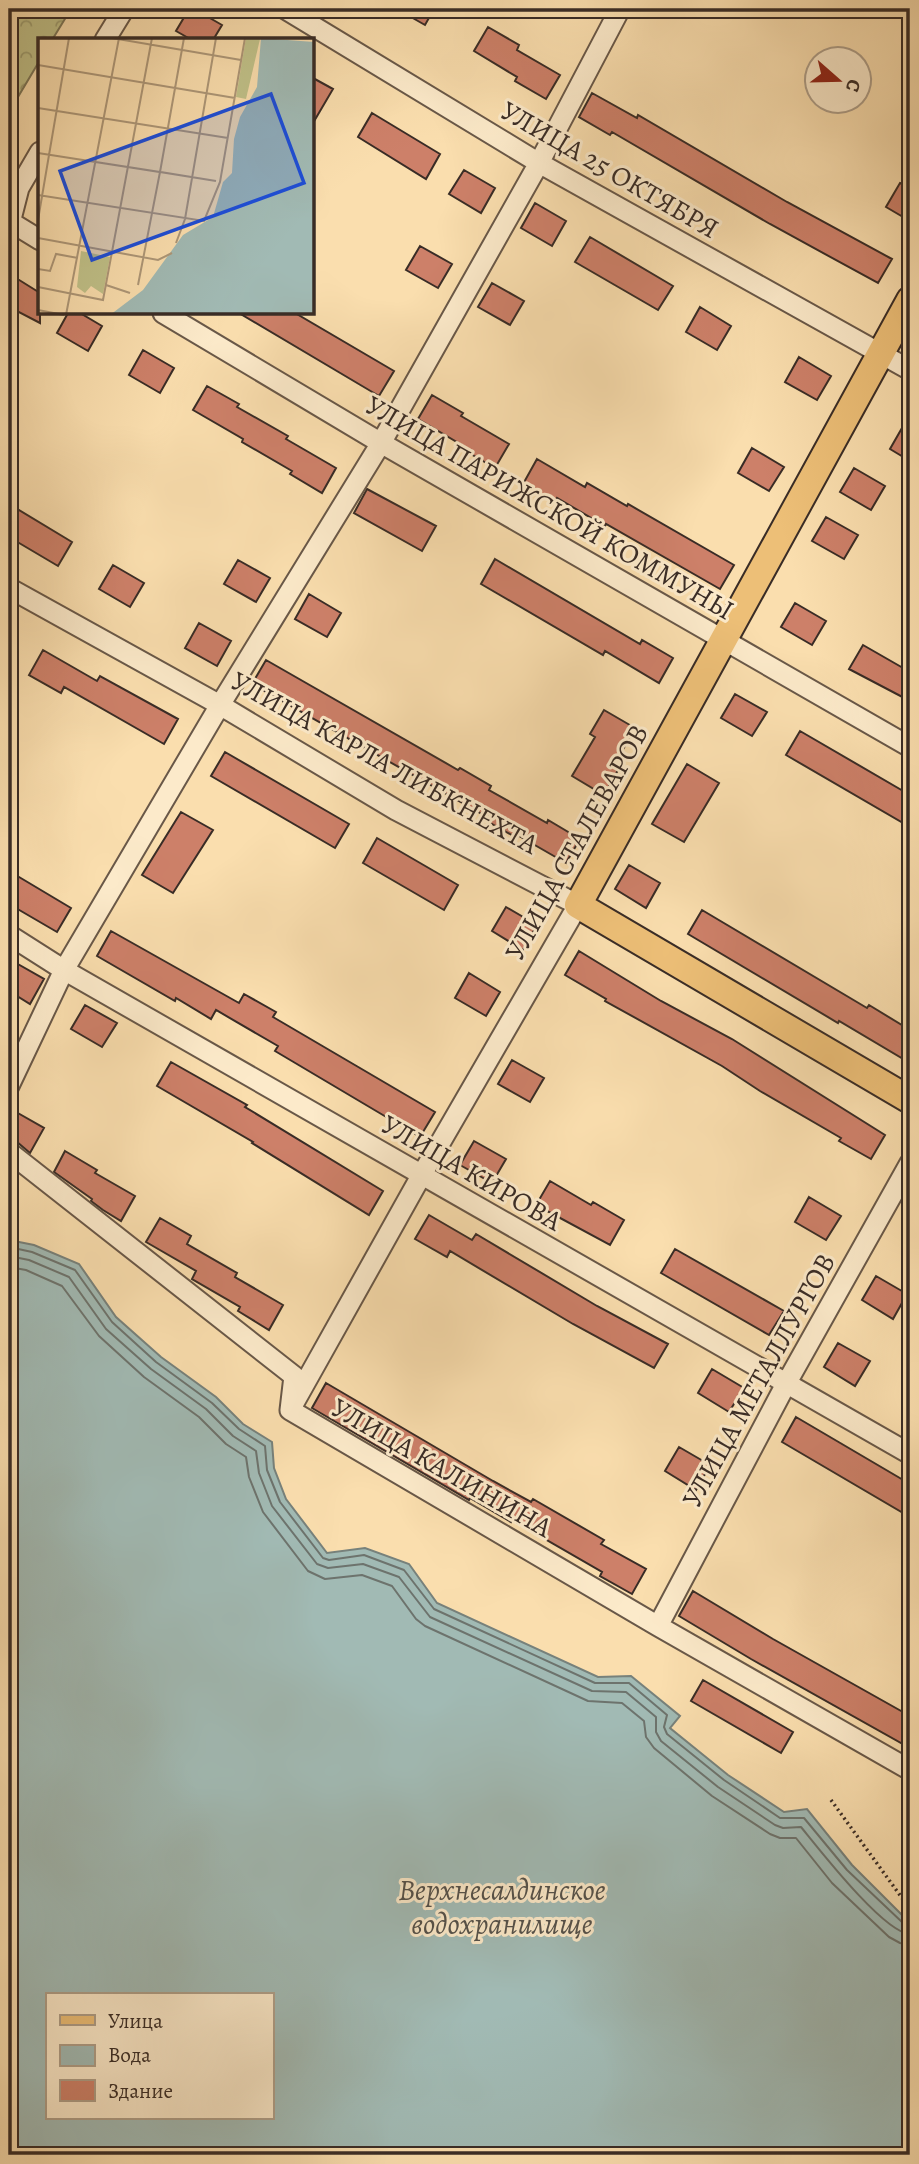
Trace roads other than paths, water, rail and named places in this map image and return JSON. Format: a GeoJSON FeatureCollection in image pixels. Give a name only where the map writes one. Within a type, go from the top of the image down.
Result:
{"type":"FeatureCollection","features":[{"type":"Feature","properties":{"kind":"main road","name":"УЛИЦА СТАЛЕВАРОВ"},"geometry":{"type":"LineString","coordinates":[[578,905],[883,354],[910,300]]}},
{"type":"Feature","properties":{"kind":"main road","name":"УЛИЦА КАРЛА ЛИБКНЕХТА"},"geometry":{"type":"LineString","coordinates":[[578,905],[910,1100]]}},
{"type":"Feature","properties":{"kind":"street"},"geometry":{"type":"LineString","coordinates":[[107,38],[124,9]]}},
{"type":"Feature","properties":{"kind":"street","name":"УЛИЦА 25 ОКТЯБРЯ"},"geometry":{"type":"LineString","coordinates":[[285,9],[539,163],[910,370]]}},
{"type":"Feature","properties":{"kind":"street"},"geometry":{"type":"LineString","coordinates":[[9,1086],[64,970],[220,705],[381,443],[539,163],[620,9]]}},
{"type":"Feature","properties":{"kind":"street"},"geometry":{"type":"LineString","coordinates":[[38,155],[19,188],[10,224],[38,239]]}},
{"type":"Feature","properties":{"kind":"street","name":"УЛИЦА ПАРИЖСКОЙ КОММУНЫ"},"geometry":{"type":"LineString","coordinates":[[166,315],[381,443],[910,747]]}},
{"type":"Feature","properties":{"kind":"street","name":"УЛИЦА КАРЛА ЛИБКНЕХТА"},"geometry":{"type":"LineString","coordinates":[[9,589],[220,705],[396,810],[578,905]]}},
{"type":"Feature","properties":{"kind":"street","name":"УЛИЦА СТАЛЕВАРОВ"},"geometry":{"type":"LineString","coordinates":[[290,1410],[421,1176],[578,905]]}},
{"type":"Feature","properties":{"kind":"street","name":"УЛИЦА КИРОВА"},"geometry":{"type":"LineString","coordinates":[[9,935],[64,970],[421,1176],[910,1454]]}},
{"type":"Feature","properties":{"kind":"street","name":"УЛИЦА КАЛИНИНА"},"geometry":{"type":"LineString","coordinates":[[9,1152],[294,1376],[290,1410],[910,1770]]}},
{"type":"Feature","properties":{"kind":"street","name":"УЛИЦА МЕТАЛЛУРГОВ"},"geometry":{"type":"LineString","coordinates":[[658,1626],[786,1384],[910,1163]]}},
{"type":"Feature","properties":{"kind":"water","name":"Верхнесалдинское водохранилище"},"geometry":{"type":"Polygon","coordinates":[[[9,1240],[34,1245],[79,1264],[116,1317],[161,1357],[216,1397],[243,1424],[272,1442],[274,1468],[286,1499],[327,1553],[365,1548],[409,1564],[437,1603],[598,1677],[631,1676],[680,1716],[670,1728],[728,1775],[784,1812],[807,1809],[852,1865],[910,1923],[910,2155],[9,2155],[9,1240]]]}}]}
